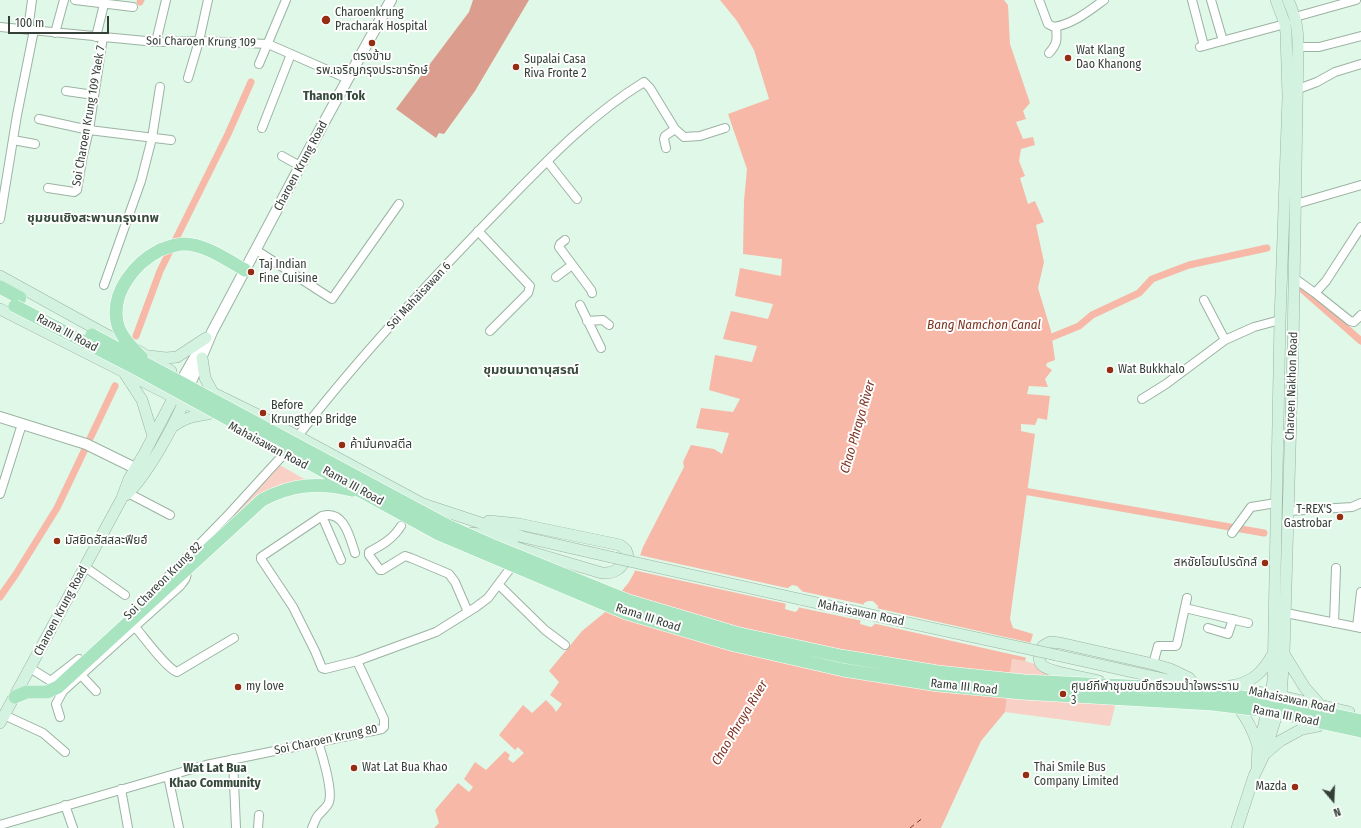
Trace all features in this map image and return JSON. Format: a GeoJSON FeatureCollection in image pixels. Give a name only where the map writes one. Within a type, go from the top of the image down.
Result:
{"type":"FeatureCollection","features":[{"type":"Feature","properties":{"kind":"main road","name":"Charoen Nakhon Road"},"geometry":{"type":"LineString","coordinates":[[1237,828],[1257,770],[1272,716],[1276,695],[1279,653],[1276,503],[1280,320],[1288,104],[1285,24],[1276,0]]}},
{"type":"Feature","properties":{"kind":"main road","name":"Charoen Nakhon Road"},"geometry":{"type":"LineString","coordinates":[[1279,653],[1286,613],[1294,318],[1298,89],[1298,31],[1295,17],[1288,0]]}},
{"type":"Feature","properties":{"kind":"main road"},"geometry":{"type":"LineString","coordinates":[[157,370],[125,340],[117,322],[117,307],[125,282],[140,263],[160,250],[184,244],[196,245],[244,270]]}},
{"type":"Feature","properties":{"kind":"main road","name":"Rama III Road"},"geometry":{"type":"LineString","coordinates":[[0,276],[107,335],[132,347],[187,380]]}},
{"type":"Feature","properties":{"kind":"main road","name":"Rama III Road"},"geometry":{"type":"LineString","coordinates":[[0,287],[18,302],[439,534],[626,613],[734,645],[843,670],[938,685],[1022,693],[1213,704],[1268,711],[1361,731]]}},
{"type":"Feature","properties":{"kind":"main road","name":"Rama III Road"},"geometry":{"type":"LineString","coordinates":[[0,297],[18,302],[157,370],[448,526],[629,601],[728,631],[841,656],[938,672],[1024,681],[1147,687],[1214,693],[1268,701],[1361,721]]}},
{"type":"Feature","properties":{"kind":"main road","name":"Rama III Road"},"geometry":{"type":"LineString","coordinates":[[0,309],[179,400]]}},
{"type":"Feature","properties":{"kind":"main road"},"geometry":{"type":"LineString","coordinates":[[1280,320],[1294,318]]}},
{"type":"Feature","properties":{"kind":"main road"},"geometry":{"type":"LineString","coordinates":[[92,356],[105,358],[113,352],[114,346],[107,335]]}},
{"type":"Feature","properties":{"kind":"main road"},"geometry":{"type":"LineString","coordinates":[[147,356],[166,358],[177,357],[209,335]]}},
{"type":"Feature","properties":{"kind":"main road"},"geometry":{"type":"LineString","coordinates":[[202,358],[204,373],[213,393]]}},
{"type":"Feature","properties":{"kind":"main road"},"geometry":{"type":"LineString","coordinates":[[123,371],[142,400],[153,436]]}},
{"type":"Feature","properties":{"kind":"main road","name":"Mahaisawan Road"},"geometry":{"type":"LineString","coordinates":[[187,380],[298,436],[421,503],[455,516],[523,537],[1198,687],[1227,687],[1276,695],[1361,714]]}},
{"type":"Feature","properties":{"kind":"main road","name":"Charoen Krung Road"},"geometry":{"type":"LineString","coordinates":[[2,719],[125,496],[152,461],[171,428],[179,400],[187,380]]}},
{"type":"Feature","properties":{"kind":"main road","name":"Mahaisawan Road"},"geometry":{"type":"LineString","coordinates":[[179,400],[344,487],[397,512],[444,527],[481,535],[510,538],[523,537]]}},
{"type":"Feature","properties":{"kind":"main road","name":"Charoen Krung Road"},"geometry":{"type":"LineString","coordinates":[[125,496],[127,484],[153,436],[179,400]]}},
{"type":"Feature","properties":{"kind":"main road"},"geometry":{"type":"LineString","coordinates":[[171,428],[182,420],[193,416],[208,414]]}},
{"type":"Feature","properties":{"kind":"main road"},"geometry":{"type":"LineString","coordinates":[[15,697],[27,692],[47,692],[58,687],[249,510],[262,500],[275,493],[290,488],[308,485],[325,485],[369,495]]}},
{"type":"Feature","properties":{"kind":"main road"},"geometry":{"type":"LineString","coordinates":[[477,522],[497,521],[519,524],[620,545],[626,550],[628,556],[624,565],[616,571],[602,573],[524,550],[481,535]]}},
{"type":"Feature","properties":{"kind":"main road"},"geometry":{"type":"LineString","coordinates":[[1198,687],[1189,678],[1182,674],[1153,664],[1050,642],[1043,646],[1038,659],[1040,664],[1044,667],[1059,672],[1092,679],[1138,692],[1170,696],[1220,698]]}},
{"type":"Feature","properties":{"kind":"main road"},"geometry":{"type":"LineString","coordinates":[[1227,687],[1240,684],[1258,675],[1279,653],[1320,706]]}},
{"type":"Feature","properties":{"kind":"main road","name":"Mahaisawan Road"},"geometry":{"type":"LineString","coordinates":[[1198,687],[1237,706],[1272,716],[1361,735]]}},
{"type":"Feature","properties":{"kind":"main road"},"geometry":{"type":"LineString","coordinates":[[1237,706],[1246,717],[1262,750],[1302,729],[1318,726]]}},
{"type":"Feature","properties":{"kind":"street"},"geometry":{"type":"LineString","coordinates":[[0,219],[31,30],[32,0]]}},
{"type":"Feature","properties":{"kind":"street"},"geometry":{"type":"LineString","coordinates":[[55,33],[64,0]]}},
{"type":"Feature","properties":{"kind":"street"},"geometry":{"type":"LineString","coordinates":[[75,0],[121,3],[133,7]]}},
{"type":"Feature","properties":{"kind":"street"},"geometry":{"type":"LineString","coordinates":[[156,42],[166,0]]}},
{"type":"Feature","properties":{"kind":"street"},"geometry":{"type":"LineString","coordinates":[[188,78],[199,41],[208,0]]}},
{"type":"Feature","properties":{"kind":"street"},"geometry":{"type":"LineString","coordinates":[[259,64],[286,0]]}},
{"type":"Feature","properties":{"kind":"street","name":"Charoen Krung Road"},"geometry":{"type":"LineString","coordinates":[[187,380],[209,335],[391,0]]}},
{"type":"Feature","properties":{"kind":"street"},"geometry":{"type":"LineString","coordinates":[[1039,0],[1048,24],[1052,27],[1071,22],[1090,11],[1100,1]]}},
{"type":"Feature","properties":{"kind":"street"},"geometry":{"type":"LineString","coordinates":[[1192,0],[1202,47],[1285,24]]}},
{"type":"Feature","properties":{"kind":"street"},"geometry":{"type":"LineString","coordinates":[[1211,0],[1223,41]]}},
{"type":"Feature","properties":{"kind":"street"},"geometry":{"type":"LineString","coordinates":[[1295,17],[1356,0]]}},
{"type":"Feature","properties":{"kind":"street","name":"Soi Charoen Krung 109 Yaek 7"},"geometry":{"type":"LineString","coordinates":[[48,188],[74,192],[77,190],[89,130],[104,2]]}},
{"type":"Feature","properties":{"kind":"street","name":"Soi Charoen Krung 109"},"geometry":{"type":"LineString","coordinates":[[0,27],[156,42],[199,41],[268,44],[348,79]]}},
{"type":"Feature","properties":{"kind":"street"},"geometry":{"type":"LineString","coordinates":[[1049,53],[1057,40],[1056,27]]}},
{"type":"Feature","properties":{"kind":"street"},"geometry":{"type":"LineString","coordinates":[[1298,47],[1319,47],[1361,36]]}},
{"type":"Feature","properties":{"kind":"street"},"geometry":{"type":"LineString","coordinates":[[262,128],[291,54]]}},
{"type":"Feature","properties":{"kind":"street"},"geometry":{"type":"LineString","coordinates":[[1298,89],[1317,82],[1334,72],[1361,64]]}},
{"type":"Feature","properties":{"kind":"street","name":"Soi Mahaisawan 6"},"geometry":{"type":"LineString","coordinates":[[298,436],[354,366],[478,231],[570,137],[630,90],[644,82],[650,88],[675,129]]}},
{"type":"Feature","properties":{"kind":"street"},"geometry":{"type":"LineString","coordinates":[[104,285],[141,181],[152,138],[160,87]]}},
{"type":"Feature","properties":{"kind":"street"},"geometry":{"type":"LineString","coordinates":[[66,91],[94,94]]}},
{"type":"Feature","properties":{"kind":"street"},"geometry":{"type":"LineString","coordinates":[[39,120],[89,130],[171,140]]}},
{"type":"Feature","properties":{"kind":"street"},"geometry":{"type":"LineString","coordinates":[[666,148],[664,139],[665,136],[675,129],[684,137],[691,137],[725,128]]}},
{"type":"Feature","properties":{"kind":"street"},"geometry":{"type":"LineString","coordinates":[[13,140],[35,144]]}},
{"type":"Feature","properties":{"kind":"street"},"geometry":{"type":"LineString","coordinates":[[282,156],[300,166]]}},
{"type":"Feature","properties":{"kind":"street"},"geometry":{"type":"LineString","coordinates":[[547,161],[577,199]]}},
{"type":"Feature","properties":{"kind":"street"},"geometry":{"type":"LineString","coordinates":[[1296,204],[1361,185]]}},
{"type":"Feature","properties":{"kind":"street"},"geometry":{"type":"LineString","coordinates":[[256,250],[332,298],[399,204]]}},
{"type":"Feature","properties":{"kind":"street"},"geometry":{"type":"LineString","coordinates":[[1316,293],[1326,281],[1361,227]]}},
{"type":"Feature","properties":{"kind":"street"},"geometry":{"type":"LineString","coordinates":[[478,231],[530,286],[528,293],[490,331]]}},
{"type":"Feature","properties":{"kind":"street"},"geometry":{"type":"LineString","coordinates":[[564,240],[559,247],[592,293]]}},
{"type":"Feature","properties":{"kind":"street"},"geometry":{"type":"LineString","coordinates":[[556,277],[572,265]]}},
{"type":"Feature","properties":{"kind":"street"},"geometry":{"type":"LineString","coordinates":[[1294,278],[1316,293],[1350,321],[1354,322],[1361,315]]}},
{"type":"Feature","properties":{"kind":"street"},"geometry":{"type":"LineString","coordinates":[[1204,300],[1225,340]]}},
{"type":"Feature","properties":{"kind":"street"},"geometry":{"type":"LineString","coordinates":[[580,305],[601,348]]}},
{"type":"Feature","properties":{"kind":"street"},"geometry":{"type":"LineString","coordinates":[[587,321],[603,320],[610,325]]}},
{"type":"Feature","properties":{"kind":"street"},"geometry":{"type":"LineString","coordinates":[[1142,399],[1166,384],[1225,340],[1254,327],[1280,320]]}},
{"type":"Feature","properties":{"kind":"street","name":"Charoen Krung Road"},"geometry":{"type":"LineString","coordinates":[[187,380],[202,358],[209,335]]}},
{"type":"Feature","properties":{"kind":"street"},"geometry":{"type":"LineString","coordinates":[[0,417],[89,446],[135,468]]}},
{"type":"Feature","properties":{"kind":"street"},"geometry":{"type":"LineString","coordinates":[[0,494],[22,424]]}},
{"type":"Feature","properties":{"kind":"street","name":"Soi Chareon Krung 82"},"geometry":{"type":"LineString","coordinates":[[30,668],[49,680],[52,680],[74,664],[112,631],[182,563],[283,455]]}},
{"type":"Feature","properties":{"kind":"street"},"geometry":{"type":"LineString","coordinates":[[125,496],[170,515]]}},
{"type":"Feature","properties":{"kind":"street"},"geometry":{"type":"LineString","coordinates":[[1232,532],[1251,506],[1276,503]]}},
{"type":"Feature","properties":{"kind":"street"},"geometry":{"type":"LineString","coordinates":[[1289,511],[1352,507],[1361,503]]}},
{"type":"Feature","properties":{"kind":"street"},"geometry":{"type":"LineString","coordinates":[[355,553],[341,520],[328,514],[322,516],[261,557],[261,560],[279,584],[315,651],[322,668],[325,669],[357,661],[440,630],[488,598],[524,550]]}},
{"type":"Feature","properties":{"kind":"street"},"geometry":{"type":"LineString","coordinates":[[322,516],[341,560]]}},
{"type":"Feature","properties":{"kind":"street"},"geometry":{"type":"LineString","coordinates":[[401,526],[389,541],[369,552],[370,556],[380,570],[405,556],[449,574],[455,582],[468,612]]}},
{"type":"Feature","properties":{"kind":"street"},"geometry":{"type":"LineString","coordinates":[[60,717],[56,704],[63,691],[180,586],[187,574],[186,568],[182,563]]}},
{"type":"Feature","properties":{"kind":"street"},"geometry":{"type":"LineString","coordinates":[[85,567],[125,595]]}},
{"type":"Feature","properties":{"kind":"street"},"geometry":{"type":"LineString","coordinates":[[1334,623],[1336,568]]}},
{"type":"Feature","properties":{"kind":"street"},"geometry":{"type":"LineString","coordinates":[[498,586],[544,630],[565,645]]}},
{"type":"Feature","properties":{"kind":"street"},"geometry":{"type":"LineString","coordinates":[[1286,613],[1359,627],[1361,592]]}},
{"type":"Feature","properties":{"kind":"street"},"geometry":{"type":"LineString","coordinates":[[1153,664],[1158,646],[1176,646],[1187,598]]}},
{"type":"Feature","properties":{"kind":"street"},"geometry":{"type":"LineString","coordinates":[[1185,608],[1248,623]]}},
{"type":"Feature","properties":{"kind":"street"},"geometry":{"type":"LineString","coordinates":[[1208,628],[1228,634],[1233,619]]}},
{"type":"Feature","properties":{"kind":"street"},"geometry":{"type":"LineString","coordinates":[[136,627],[174,671],[177,672],[234,638]]}},
{"type":"Feature","properties":{"kind":"street","name":"Soi Charoen Krung 80"},"geometry":{"type":"LineString","coordinates":[[0,825],[206,765],[384,727],[384,719],[357,661]]}},
{"type":"Feature","properties":{"kind":"street"},"geometry":{"type":"LineString","coordinates":[[81,675],[96,691]]}},
{"type":"Feature","properties":{"kind":"street"},"geometry":{"type":"LineString","coordinates":[[2,719],[43,733],[65,752]]}},
{"type":"Feature","properties":{"kind":"street"},"geometry":{"type":"LineString","coordinates":[[312,828],[318,816],[328,805],[330,800],[323,759],[318,742]]}},
{"type":"Feature","properties":{"kind":"street"},"geometry":{"type":"LineString","coordinates":[[233,759],[236,828]]}},
{"type":"Feature","properties":{"kind":"street"},"geometry":{"type":"LineString","coordinates":[[168,776],[179,828]]}},
{"type":"Feature","properties":{"kind":"street"},"geometry":{"type":"LineString","coordinates":[[121,789],[128,828]]}},
{"type":"Feature","properties":{"kind":"street"},"geometry":{"type":"LineString","coordinates":[[65,805],[72,828]]}},
{"type":"Feature","properties":{"kind":"street"},"geometry":{"type":"LineString","coordinates":[[258,828],[259,815]]}},
{"type":"Feature","properties":{"kind":"shaded area"},"geometry":{"type":"Polygon","coordinates":[[[473,0],[529,0],[475,91],[444,134],[439,133],[436,138],[396,109],[469,12],[473,0]]]}},
{"type":"Feature","properties":{"kind":"shaded area"},"geometry":{"type":"Polygon","coordinates":[[[278,464],[306,480],[276,494],[185,564],[278,464]]]}},
{"type":"Feature","properties":{"kind":"shaded area","name":"ศูนย์กีฬาชุมชนบิ๊กซีรวมน้ำใจพระราม 3"},"geometry":{"type":"Polygon","coordinates":[[[1012,659],[1025,661],[1119,690],[1110,726],[1005,712],[1012,659]]]}},
{"type":"Feature","properties":{"kind":"water","name":"Chao Phraya River"},"geometry":{"type":"Polygon","coordinates":[[[720,0],[1004,0],[1008,5],[1010,44],[1030,103],[1023,111],[1026,119],[1016,122],[1023,139],[1033,137],[1035,145],[1021,149],[1019,161],[1025,176],[1020,178],[1028,204],[1035,201],[1044,222],[1036,225],[1044,262],[1038,288],[1051,331],[1055,360],[1047,363],[1046,366],[1052,370],[1045,379],[1048,387],[1029,386],[1027,394],[1050,396],[1047,420],[1038,418],[1035,425],[1021,424],[1021,431],[1035,434],[1010,619],[1013,628],[1033,634],[1025,661],[1012,659],[1005,712],[981,741],[941,828],[434,828],[439,823],[435,810],[458,783],[469,792],[473,787],[464,779],[475,762],[486,770],[505,751],[510,755],[508,759],[513,763],[524,753],[518,747],[515,750],[499,735],[523,705],[532,713],[546,700],[556,712],[562,704],[550,695],[559,682],[549,671],[582,631],[604,613],[629,582],[634,573],[643,547],[684,467],[683,462],[691,445],[714,449],[722,454],[729,433],[696,428],[701,408],[733,412],[740,399],[709,390],[715,355],[752,362],[757,346],[723,339],[731,311],[768,319],[773,304],[735,296],[740,268],[781,276],[782,259],[743,254],[744,201],[747,169],[728,114],[769,99],[754,50],[737,21],[720,0]],[[792,585],[788,588],[785,609],[795,612],[798,610],[802,591],[797,586],[792,585]],[[873,601],[864,603],[860,624],[871,627],[874,625],[878,606],[873,601]]]}},
{"type":"Feature","properties":{"kind":"pier"},"geometry":{"type":"Polygon","coordinates":[[[639,555],[791,589],[787,604],[633,570],[639,555]]]}},
{"type":"Feature","properties":{"kind":"pier"},"geometry":{"type":"Polygon","coordinates":[[[800,591],[866,605],[863,621],[797,607],[800,591]]]}},
{"type":"Feature","properties":{"kind":"pier"},"geometry":{"type":"Polygon","coordinates":[[[876,608],[1032,643],[1028,658],[872,623],[876,608]]]}},
{"type":"Feature","properties":{"kind":"waterway"},"geometry":{"type":"LineString","coordinates":[[136,336],[160,271],[228,134],[251,82]]}},
{"type":"Feature","properties":{"kind":"waterway","name":"Bang Namchon Canal"},"geometry":{"type":"LineString","coordinates":[[1043,337],[1052,337],[1079,326],[1092,315],[1139,293],[1152,279],[1189,265],[1267,248]]}},
{"type":"Feature","properties":{"kind":"waterway","name":"Bang Namchon Canal"},"geometry":{"type":"LineString","coordinates":[[1303,290],[1361,341]]}},
{"type":"Feature","properties":{"kind":"waterway"},"geometry":{"type":"LineString","coordinates":[[0,597],[57,508],[115,386]]}},
{"type":"Feature","properties":{"kind":"waterway"},"geometry":{"type":"LineString","coordinates":[[1018,490],[1264,533]]}},
{"type":"Feature","properties":{"kind":"ferry route"},"geometry":{"type":"LineString","coordinates":[[910,828],[924,817]]}},
{"type":"Feature","properties":{"kind":"place","name":"Charoenkrung Pracharak Hospital"},"geometry":{"type":"Point","coordinates":[326,20]}},
{"type":"Feature","properties":{"kind":"place","name":"ตรงข้าม รพ.เจริญกรุงประชารักษ์"},"geometry":{"type":"Point","coordinates":[372,43]}},
{"type":"Feature","properties":{"kind":"place","name":"Wat Klang Dao Khanong"},"geometry":{"type":"Point","coordinates":[1068,58]}},
{"type":"Feature","properties":{"kind":"place","name":"Supalai Casa Riva Fronte 2"},"geometry":{"type":"Point","coordinates":[516,67]}},
{"type":"Feature","properties":{"kind":"place","name":"Taj Indian Fine Cuisine"},"geometry":{"type":"Point","coordinates":[251,272]}},
{"type":"Feature","properties":{"kind":"place","name":"Wat Bukkhalo"},"geometry":{"type":"Point","coordinates":[1110,370]}},
{"type":"Feature","properties":{"kind":"place","name":"Before Krungthep Bridge"},"geometry":{"type":"Point","coordinates":[263,413]}},
{"type":"Feature","properties":{"kind":"place","name":"ค้ามั่นคงสตีล"},"geometry":{"type":"Point","coordinates":[342,445]}},
{"type":"Feature","properties":{"kind":"place","name":"T-REX'S Gastrobar"},"geometry":{"type":"Point","coordinates":[1340,517]}},
{"type":"Feature","properties":{"kind":"place","name":"มัสยิดฮัสสละฟียฮ์"},"geometry":{"type":"Point","coordinates":[57,541]}},
{"type":"Feature","properties":{"kind":"place","name":"สหชัยโฮมโปรดักส์"},"geometry":{"type":"Point","coordinates":[1265,563]}},
{"type":"Feature","properties":{"kind":"place","name":"my love"},"geometry":{"type":"Point","coordinates":[238,687]}},
{"type":"Feature","properties":{"kind":"place","name":"ศูนย์กีฬาชุมชนบิ๊กซีรวมน้ำใจพระราม 3"},"geometry":{"type":"Point","coordinates":[1063,694]}},
{"type":"Feature","properties":{"kind":"place","name":"Wat Lat Bua Khao"},"geometry":{"type":"Point","coordinates":[354,768]}},
{"type":"Feature","properties":{"kind":"place","name":"Thai Smile Bus Company Limited"},"geometry":{"type":"Point","coordinates":[1026,775]}},
{"type":"Feature","properties":{"kind":"place","name":"Mazda"},"geometry":{"type":"Point","coordinates":[1295,787]}},
{"type":"Feature","properties":{"kind":"district","name":"Thanon Tok"},"geometry":{"type":"Point","coordinates":[334,96]}},
{"type":"Feature","properties":{"kind":"district","name":"ชุมชนเชิงสะพานกรุงเทพ"},"geometry":{"type":"Point","coordinates":[93,218]}},
{"type":"Feature","properties":{"kind":"district","name":"ชุมชนมาตานุสรณ์"},"geometry":{"type":"Point","coordinates":[531,370]}},
{"type":"Feature","properties":{"kind":"district","name":"Wat Lat Bua Khao Community"},"geometry":{"type":"Point","coordinates":[215,776]}}]}
